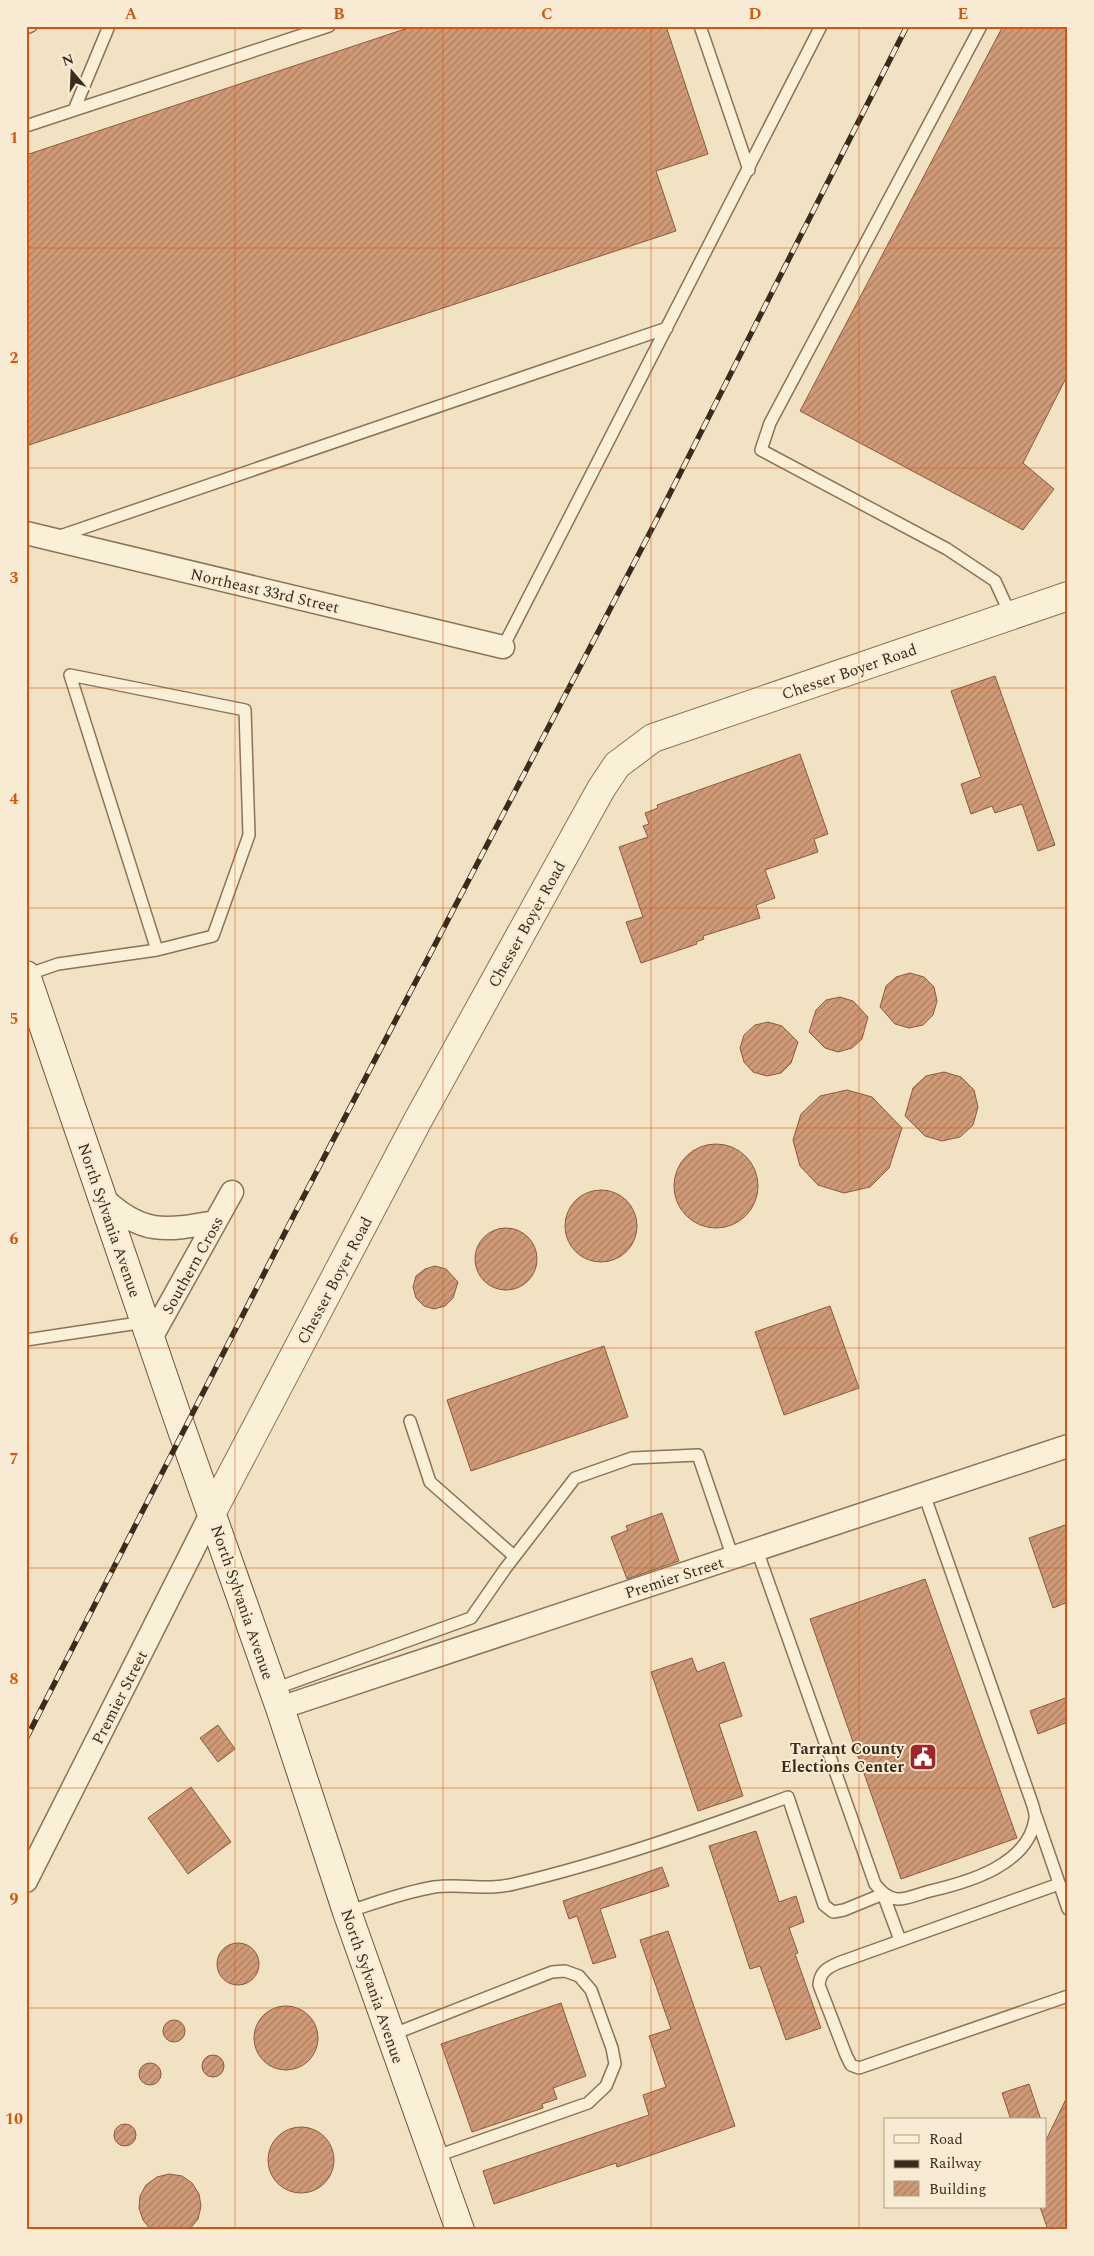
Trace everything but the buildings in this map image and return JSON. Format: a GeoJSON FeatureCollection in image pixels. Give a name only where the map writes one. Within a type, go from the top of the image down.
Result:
{"type":"FeatureCollection","features":[{"type":"Feature","properties":{"kind":"street","name":"Northeast 33rd Street"},"geometry":{"type":"LineString","coordinates":[[26,533],[503,646]]}},
{"type":"Feature","properties":{"kind":"street","name":"Chesser Boyer Road"},"geometry":{"type":"LineString","coordinates":[[212,1512],[418,1120],[601,789],[617,765],[653,738],[1068,596]]}},
{"type":"Feature","properties":{"kind":"street","name":"North Sylvania Avenue"},"geometry":{"type":"LineString","coordinates":[[26,975],[277,1699],[347,1912],[460,2230]]}},
{"type":"Feature","properties":{"kind":"street","name":"Southern Cross"},"geometry":{"type":"LineString","coordinates":[[148,1330],[232,1192]]}},
{"type":"Feature","properties":{"kind":"street"},"geometry":{"type":"LineString","coordinates":[[102,1197],[118,1213],[145,1226],[175,1230],[215,1222]]}},
{"type":"Feature","properties":{"kind":"street","name":"Premier Street"},"geometry":{"type":"LineString","coordinates":[[277,1699],[733,1558],[1068,1446]]}},
{"type":"Feature","properties":{"kind":"street","name":"Premier Street"},"geometry":{"type":"LineString","coordinates":[[26,1882],[212,1512]]}},
{"type":"Feature","properties":{"kind":"lane"},"geometry":{"type":"LineString","coordinates":[[26,28],[31,26]]}},
{"type":"Feature","properties":{"kind":"lane"},"geometry":{"type":"LineString","coordinates":[[74,110],[109,26]]}},
{"type":"Feature","properties":{"kind":"lane"},"geometry":{"type":"LineString","coordinates":[[26,126],[329,26]]}},
{"type":"Feature","properties":{"kind":"lane"},"geometry":{"type":"LineString","coordinates":[[700,26],[749,170]]}},
{"type":"Feature","properties":{"kind":"lane"},"geometry":{"type":"LineString","coordinates":[[503,646],[749,170],[821,26]]}},
{"type":"Feature","properties":{"kind":"lane"},"geometry":{"type":"LineString","coordinates":[[981,26],[770,423],[761,450],[955,554],[995,582],[1011,616]]}},
{"type":"Feature","properties":{"kind":"lane"},"geometry":{"type":"LineString","coordinates":[[51,539],[667,328]]}},
{"type":"Feature","properties":{"kind":"lane"},"geometry":{"type":"LineString","coordinates":[[26,975],[58,964],[156,950],[213,936],[249,835],[244,710],[70,676],[156,950]]}},
{"type":"Feature","properties":{"kind":"lane"},"geometry":{"type":"LineString","coordinates":[[26,1340],[148,1330]]}},
{"type":"Feature","properties":{"kind":"lane"},"geometry":{"type":"LineString","coordinates":[[410,1421],[430,1482],[514,1556]]}},
{"type":"Feature","properties":{"kind":"lane"},"geometry":{"type":"LineString","coordinates":[[277,1699],[471,1618],[514,1556],[575,1478],[632,1458],[698,1455],[733,1558]]}},
{"type":"Feature","properties":{"kind":"lane"},"geometry":{"type":"LineString","coordinates":[[924,1494],[1068,1909]]}},
{"type":"Feature","properties":{"kind":"lane"},"geometry":{"type":"LineString","coordinates":[[757,1550],[875,1884],[883,1894],[900,1940]]}},
{"type":"Feature","properties":{"kind":"lane"},"geometry":{"type":"LineString","coordinates":[[347,1912],[391,1897],[436,1887],[480,1888],[512,1885],[678,1837],[788,1797],[824,1905],[832,1912],[844,1910],[883,1894],[897,1899],[941,1889],[1000,1866],[1023,1847],[1036,1817],[1034,1810]]}},
{"type":"Feature","properties":{"kind":"lane"},"geometry":{"type":"LineString","coordinates":[[1059,1884],[838,1962],[820,1976],[819,1985],[846,2055],[851,2065],[860,2068],[1068,1996]]}},
{"type":"Feature","properties":{"kind":"lane"},"geometry":{"type":"LineString","coordinates":[[391,2035],[552,1972],[565,1971],[579,1976],[591,1990],[612,2048],[615,2064],[606,2086],[588,2103],[434,2157]]}},
{"type":"Feature","properties":{"kind":"railway"},"geometry":{"type":"LineString","coordinates":[[26,1739],[294,1215],[656,521],[907,26]]}},
{"type":"Feature","properties":{"kind":"place","name":"Tarrant County Elections Center"},"geometry":{"type":"Point","coordinates":[923,1757]}}]}
